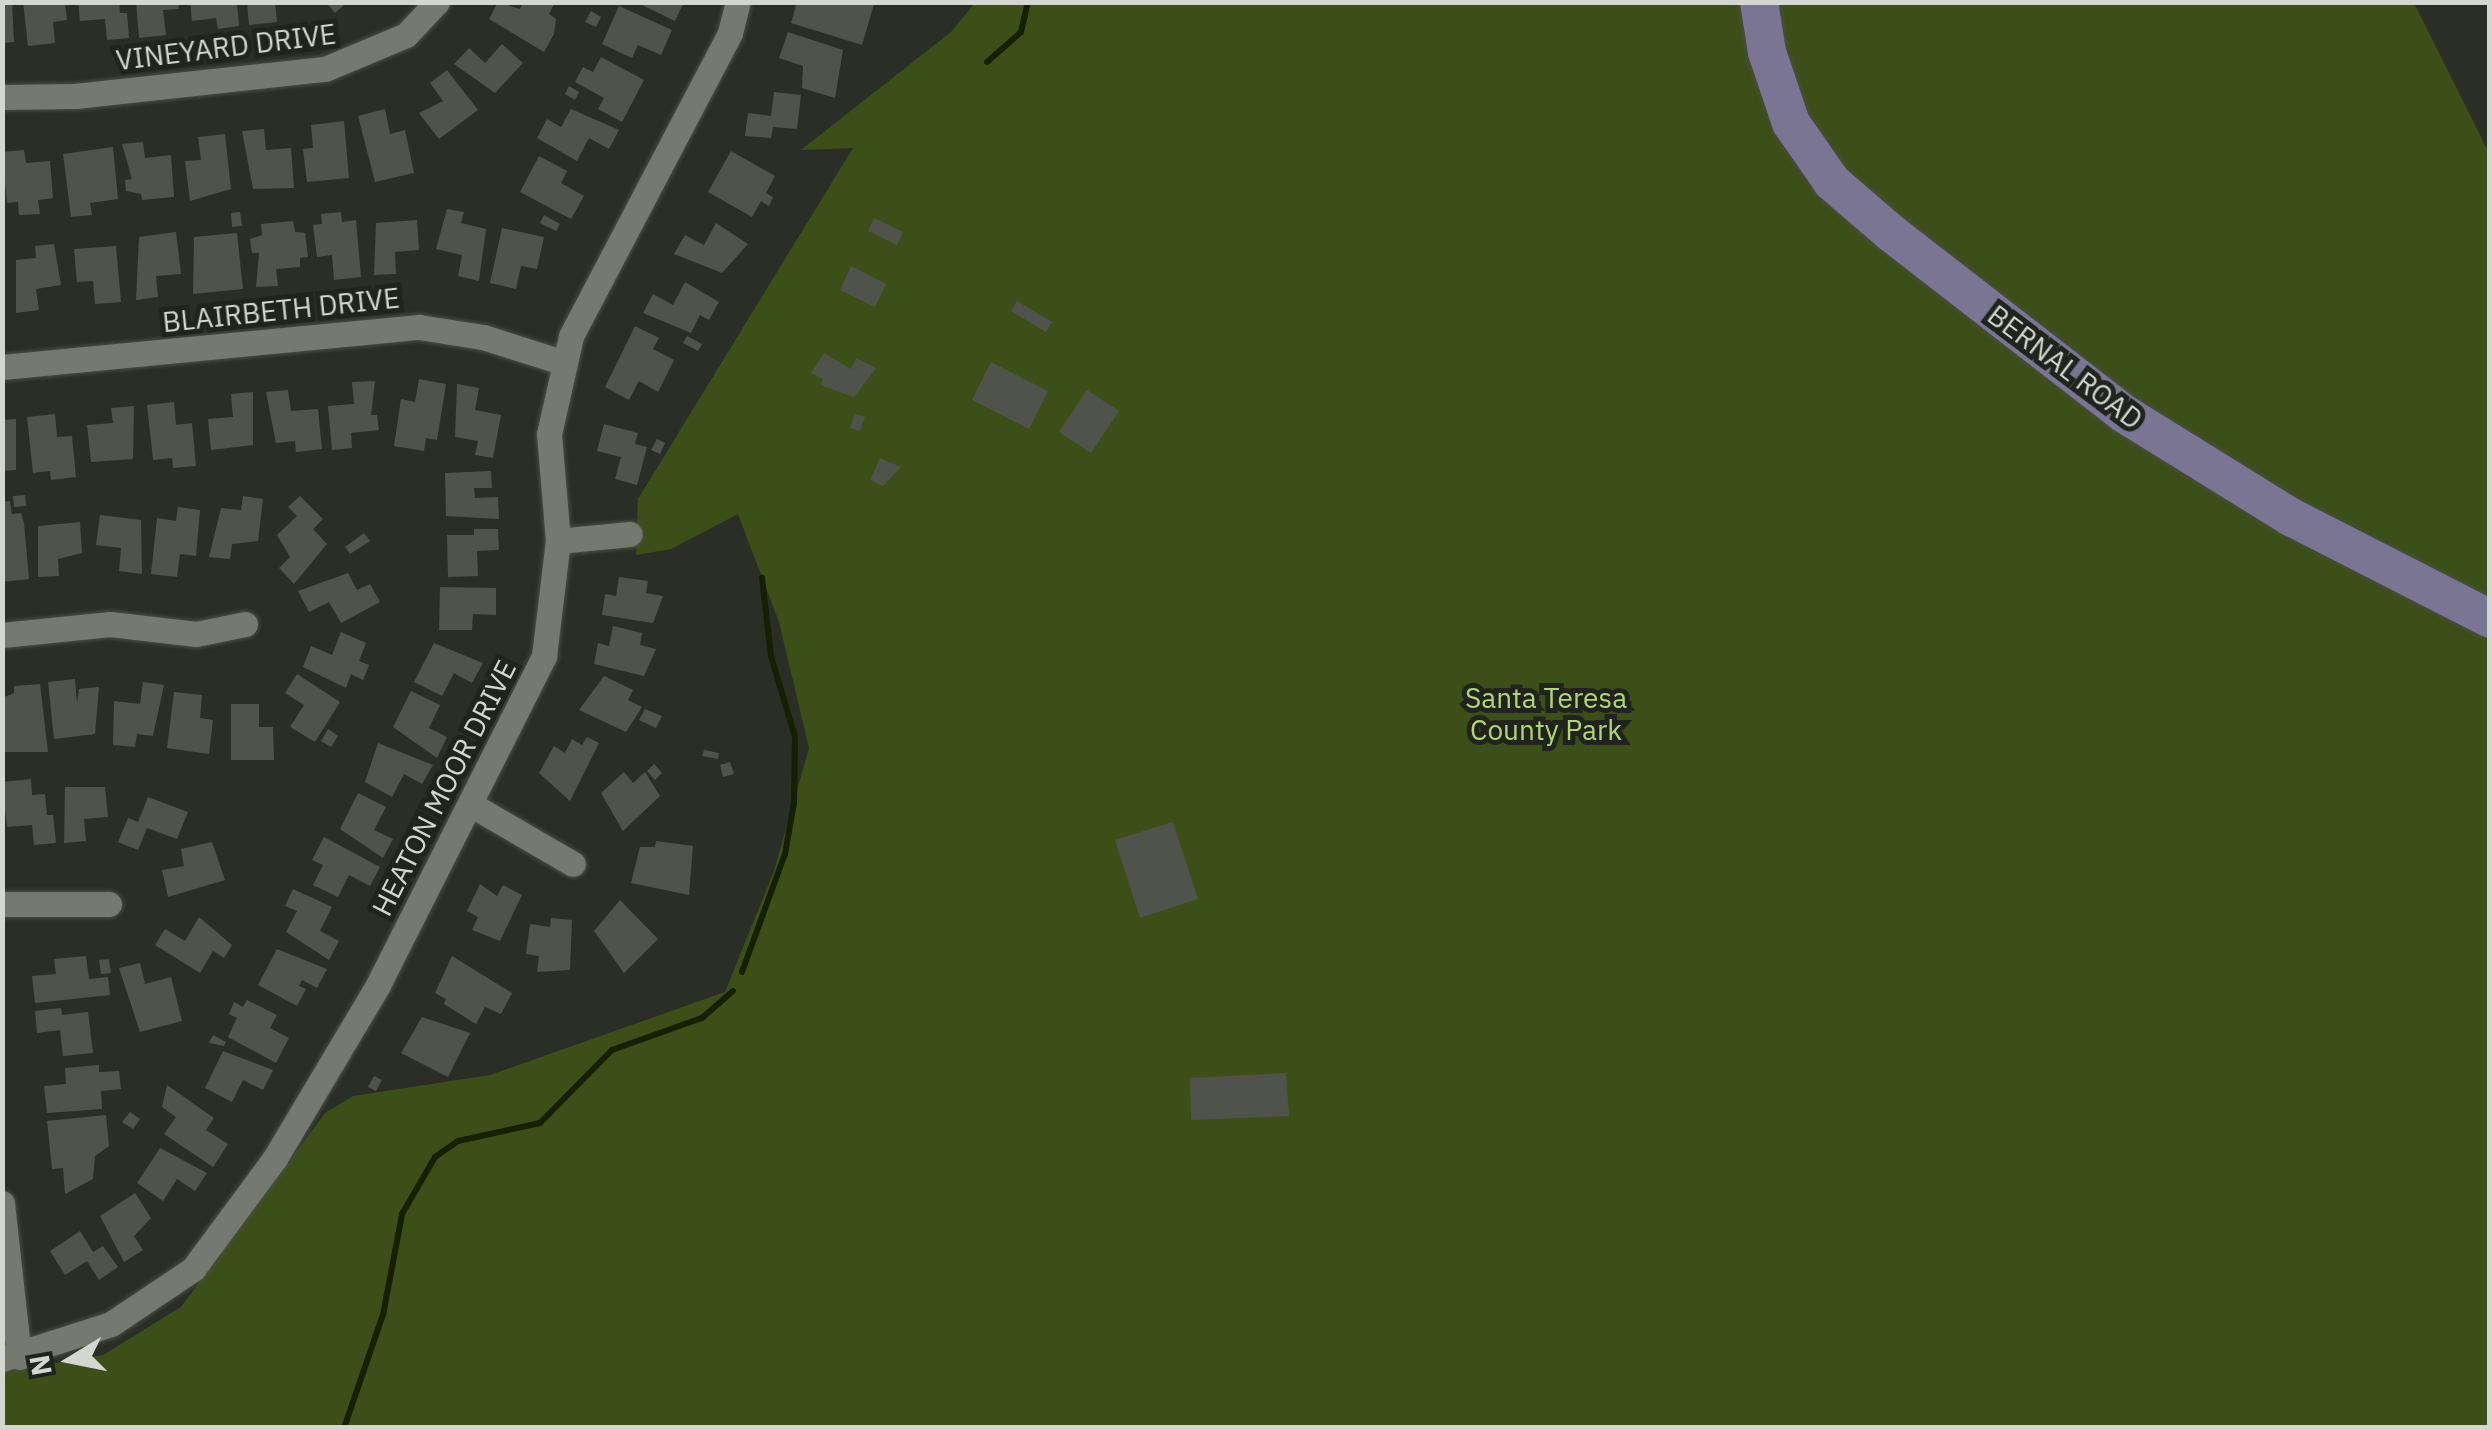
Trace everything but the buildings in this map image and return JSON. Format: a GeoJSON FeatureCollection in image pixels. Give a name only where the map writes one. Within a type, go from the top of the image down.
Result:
{"type":"FeatureCollection","features":[{"type":"Feature","properties":{"kind":"street","name":"VINEYARD DRIVE"},"geometry":{"type":"LineString","coordinates":[[2,97],[76,96],[325,69],[369,56],[406,36],[437,2]]}},
{"type":"Feature","properties":{"kind":"street","name":"HEATON MOOR DRIVE"},"geometry":{"type":"LineString","coordinates":[[11,1358],[111,1324],[193,1269],[294,1127],[378,985],[544,656],[558,541],[549,434],[562,362],[730,33],[738,2]]}},
{"type":"Feature","properties":{"kind":"street","name":"BERNAL ROAD"},"geometry":{"type":"LineString","coordinates":[[1759,2],[1767,52],[1791,123],[1832,182],[1890,233],[2123,413],[2291,517],[2490,619]]}},
{"type":"Feature","properties":{"kind":"street","name":"BLAIRBETH DRIVE"},"geometry":{"type":"LineString","coordinates":[[2,367],[418,327],[483,337],[562,362]]}},
{"type":"Feature","properties":{"kind":"street"},"geometry":{"type":"LineString","coordinates":[[558,541],[630,534]]}},
{"type":"Feature","properties":{"kind":"street"},"geometry":{"type":"LineString","coordinates":[[2,635],[110,624],[196,634],[244,624]]}},
{"type":"Feature","properties":{"kind":"street"},"geometry":{"type":"LineString","coordinates":[[470,804],[573,864]]}},
{"type":"Feature","properties":{"kind":"street"},"geometry":{"type":"LineString","coordinates":[[2,904],[108,904]]}},
{"type":"Feature","properties":{"kind":"street"},"geometry":{"type":"LineString","coordinates":[[2,1203],[11,1358]]}},
{"type":"Feature","properties":{"kind":"green space","name":"Santa Teresa County Park"},"geometry":{"type":"Polygon","coordinates":[[[975,3],[2414,3],[2489,153],[2489,1427],[3,1428],[3,1372],[103,1355],[181,1307],[325,1113],[353,1096],[490,1075],[725,992],[774,871],[809,748],[779,622],[738,514],[671,549],[636,555],[638,499],[853,148],[801,150],[951,32],[975,3]]]}},
{"type":"Feature","properties":{"kind":"waterway"},"geometry":{"type":"LineString","coordinates":[[987,62],[1021,32],[1028,2]]}},
{"type":"Feature","properties":{"kind":"waterway"},"geometry":{"type":"LineString","coordinates":[[742,972],[785,854],[794,803],[795,737],[771,656],[762,578]]}},
{"type":"Feature","properties":{"kind":"waterway"},"geometry":{"type":"LineString","coordinates":[[344,1428],[383,1315],[402,1214],[435,1157],[458,1141],[540,1123],[612,1050],[702,1018],[733,991]]}}]}
